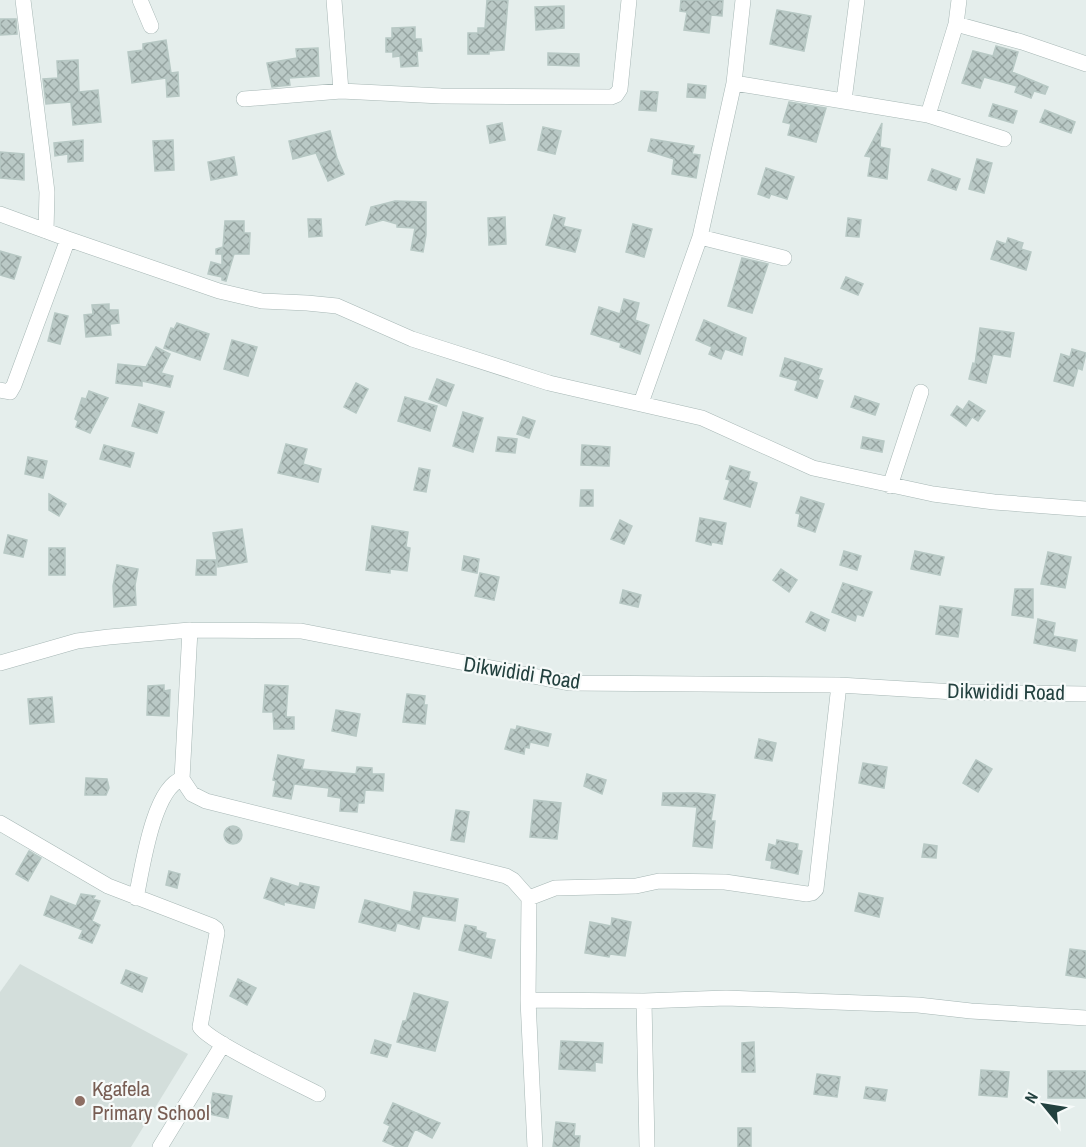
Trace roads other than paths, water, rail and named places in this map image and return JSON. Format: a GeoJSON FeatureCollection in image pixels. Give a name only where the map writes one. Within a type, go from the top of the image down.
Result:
{"type":"FeatureCollection","features":[{"type":"Feature","properties":{"kind":"street"},"geometry":{"type":"LineString","coordinates":[[23,0],[47,192],[45,231]]}},
{"type":"Feature","properties":{"kind":"street"},"geometry":{"type":"LineString","coordinates":[[140,0],[151,26]]}},
{"type":"Feature","properties":{"kind":"street"},"geometry":{"type":"LineString","coordinates":[[334,0],[341,91]]}},
{"type":"Feature","properties":{"kind":"street"},"geometry":{"type":"LineString","coordinates":[[244,99],[341,91],[441,96],[611,97],[616,95],[620,89],[629,0]]}},
{"type":"Feature","properties":{"kind":"street"},"geometry":{"type":"LineString","coordinates":[[641,403],[700,237],[734,83],[742,0]]}},
{"type":"Feature","properties":{"kind":"street"},"geometry":{"type":"LineString","coordinates":[[844,100],[857,0]]}},
{"type":"Feature","properties":{"kind":"street"},"geometry":{"type":"LineString","coordinates":[[928,115],[956,24],[959,0]]}},
{"type":"Feature","properties":{"kind":"street"},"geometry":{"type":"LineString","coordinates":[[956,24],[1023,42],[1086,64]]}},
{"type":"Feature","properties":{"kind":"street"},"geometry":{"type":"LineString","coordinates":[[734,83],[928,115],[1004,139]]}},
{"type":"Feature","properties":{"kind":"street"},"geometry":{"type":"LineString","coordinates":[[0,214],[219,291],[262,301],[337,306],[412,339],[549,383],[702,418],[813,468],[890,486],[994,502],[1086,509]]}},
{"type":"Feature","properties":{"kind":"street"},"geometry":{"type":"LineString","coordinates":[[700,237],[784,258]]}},
{"type":"Feature","properties":{"kind":"street"},"geometry":{"type":"LineString","coordinates":[[0,390],[10,392],[14,385],[68,239]]}},
{"type":"Feature","properties":{"kind":"street"},"geometry":{"type":"LineString","coordinates":[[890,486],[921,392]]}},
{"type":"Feature","properties":{"kind":"street"},"geometry":{"type":"LineString","coordinates":[[190,630],[182,779],[192,794],[199,799],[506,876],[530,898],[528,999],[535,1147]]}},
{"type":"Feature","properties":{"kind":"street","name":"Dikwididi Road"},"geometry":{"type":"LineString","coordinates":[[0,663],[77,641],[190,630],[301,631],[569,683],[839,685],[955,692],[1086,694]]}},
{"type":"Feature","properties":{"kind":"street"},"geometry":{"type":"LineString","coordinates":[[530,898],[555,888],[636,886],[659,881],[725,882],[812,893],[816,889],[839,685]]}},
{"type":"Feature","properties":{"kind":"street"},"geometry":{"type":"LineString","coordinates":[[136,898],[156,812],[169,787],[174,781],[182,779]]}},
{"type":"Feature","properties":{"kind":"street"},"geometry":{"type":"LineString","coordinates":[[0,822],[108,886],[216,929],[200,1027],[223,1044],[318,1094]]}},
{"type":"Feature","properties":{"kind":"street"},"geometry":{"type":"LineString","coordinates":[[528,999],[644,1001],[726,998],[861,1003],[1086,1018]]}},
{"type":"Feature","properties":{"kind":"street"},"geometry":{"type":"LineString","coordinates":[[644,1001],[647,1147]]}},
{"type":"Feature","properties":{"kind":"street"},"geometry":{"type":"LineString","coordinates":[[160,1147],[223,1044]]}},
{"type":"Feature","properties":{"kind":"place","name":"Kgafela Primary School"},"geometry":{"type":"Point","coordinates":[80,1101]}}]}
